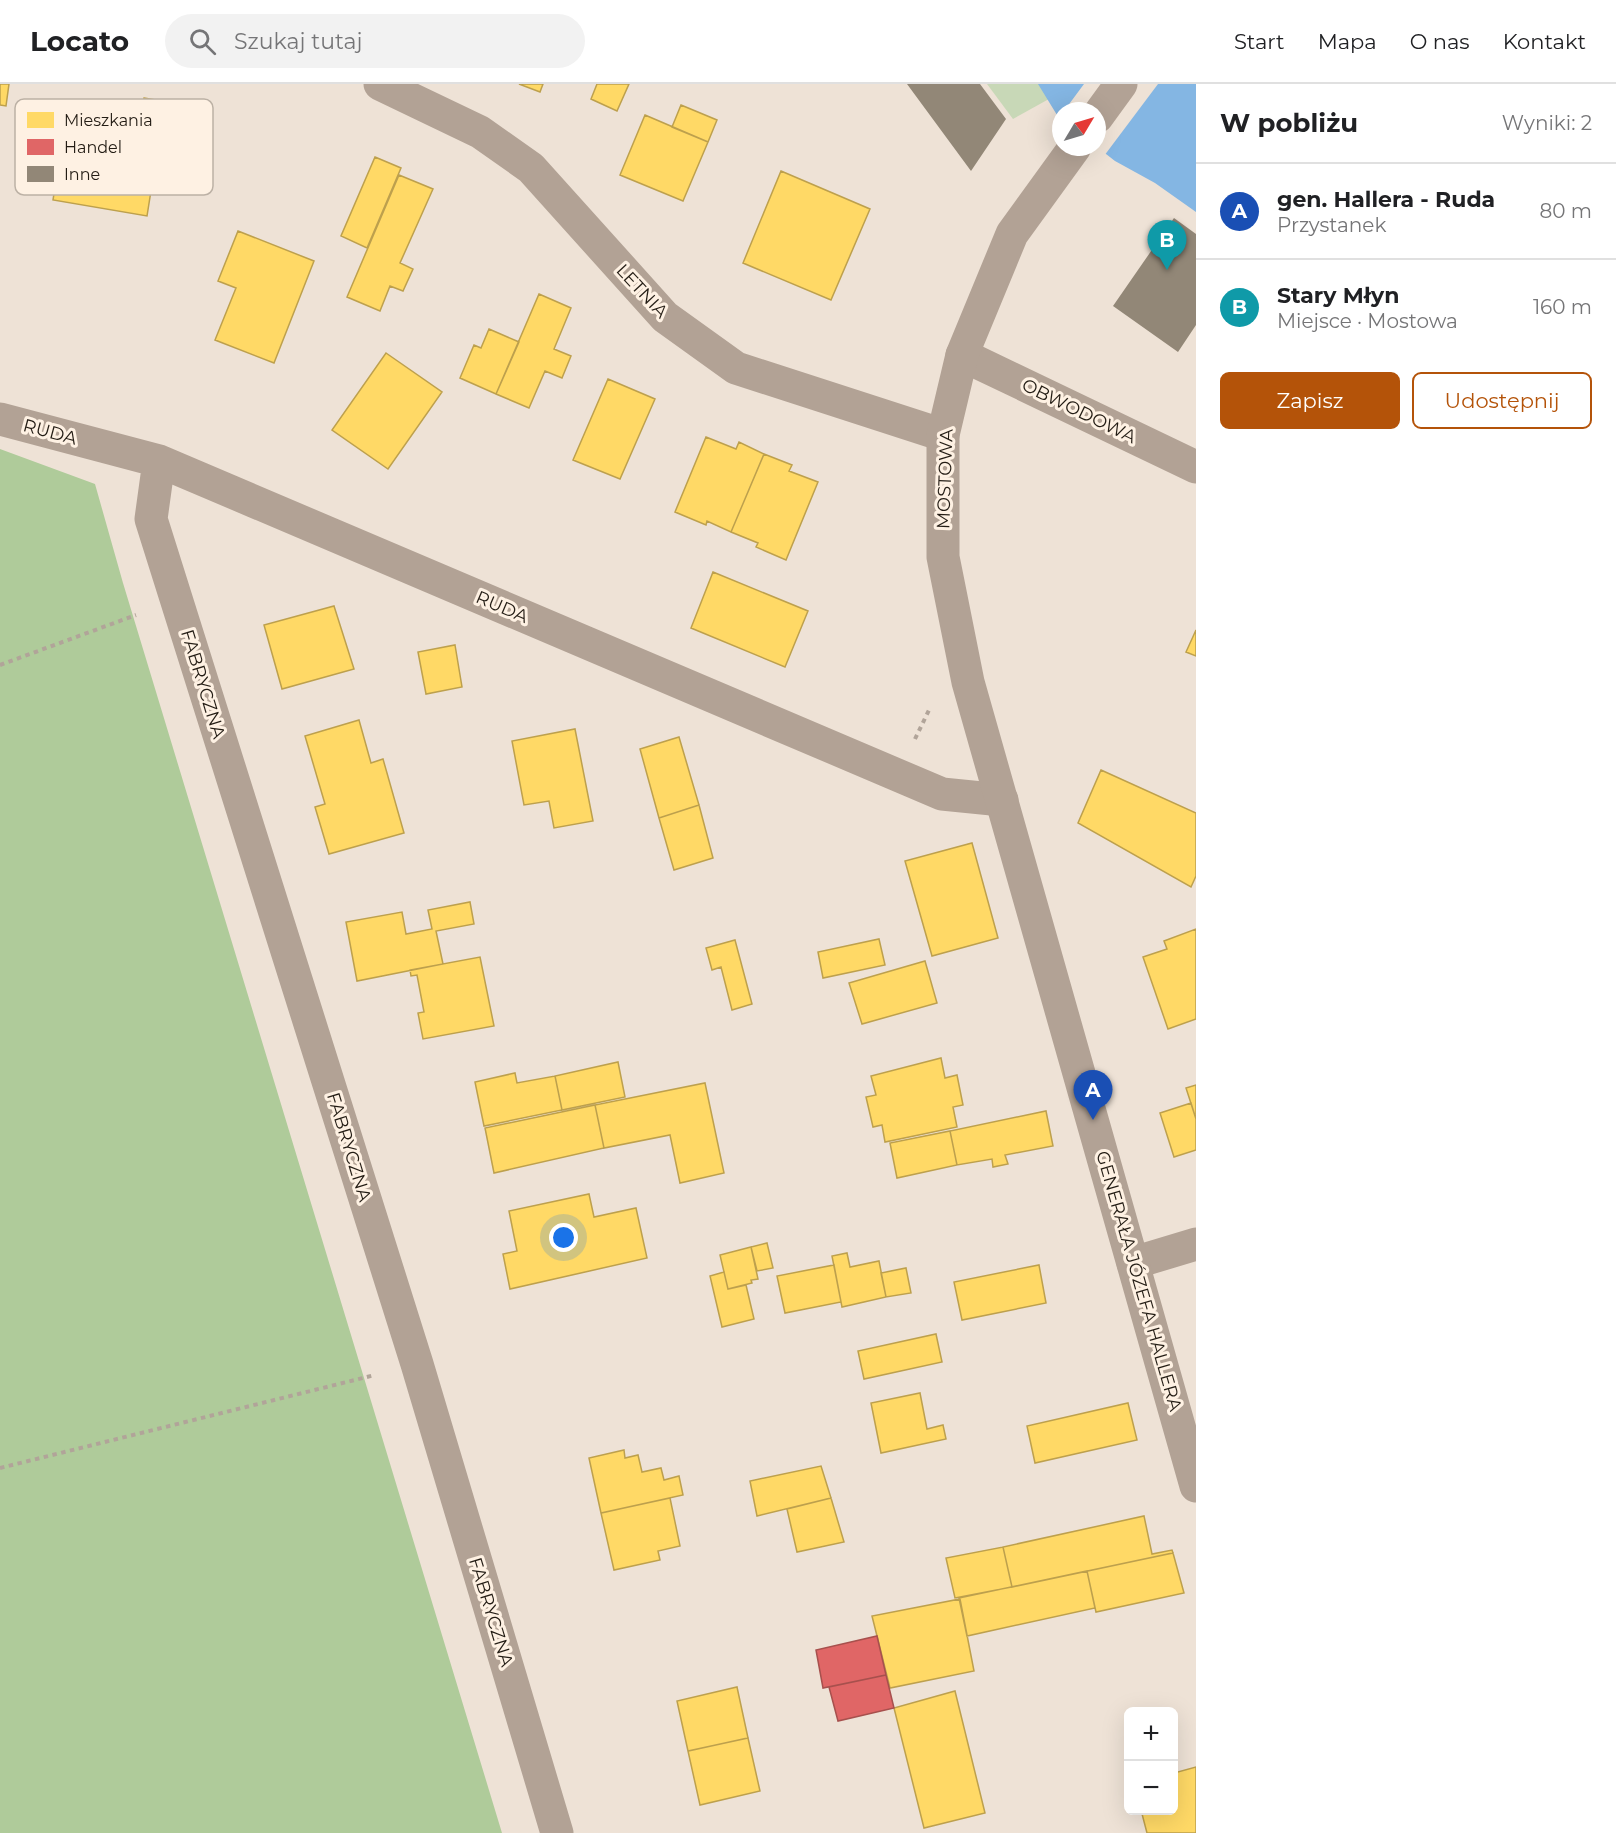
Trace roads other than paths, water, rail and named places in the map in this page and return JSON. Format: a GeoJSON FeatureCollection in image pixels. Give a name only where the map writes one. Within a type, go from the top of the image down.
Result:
{"type":"FeatureCollection","features":[{"type":"Feature","properties":{"kind":"street","name":"LETNIA"},"geometry":{"type":"LineString","coordinates":[[380,84],[480,132],[531,168],[665,317],[736,368],[943,435]]}},
{"type":"Feature","properties":{"kind":"street"},"geometry":{"type":"LineString","coordinates":[[1106,105],[1121,84]]}},
{"type":"Feature","properties":{"kind":"street","name":"MOSTOWA"},"geometry":{"type":"LineString","coordinates":[[1002,800],[968,682],[943,557],[943,435],[962,355],[1012,234],[1068,156]]}},
{"type":"Feature","properties":{"kind":"street","name":"OBWODOWA"},"geometry":{"type":"LineString","coordinates":[[962,355],[1196,467]]}},
{"type":"Feature","properties":{"kind":"street","name":"RUDA"},"geometry":{"type":"LineString","coordinates":[[0,419],[159,461],[942,794],[1002,800]]}},
{"type":"Feature","properties":{"kind":"street","name":"FABRYCZNA"},"geometry":{"type":"LineString","coordinates":[[159,461],[151,519],[417,1364],[557,1833]]}},
{"type":"Feature","properties":{"kind":"street","name":"GENERAŁA JÓZEFA HALLERA"},"geometry":{"type":"LineString","coordinates":[[1002,800],[1196,1486]]}},
{"type":"Feature","properties":{"kind":"street"},"geometry":{"type":"LineString","coordinates":[[1133,1263],[1196,1244]]}},
{"type":"Feature","properties":{"kind":"water"},"geometry":{"type":"Polygon","coordinates":[[[1038,84],[1196,84],[1196,212],[1155,183],[1106,154],[1106,102],[1052,102],[1052,107],[1038,84]]]}},
{"type":"Feature","properties":{"kind":"place","name":"Stary Młyn"},"geometry":{"type":"Point","coordinates":[1167,270]}},
{"type":"Feature","properties":{"kind":"place","name":"gen. Hallera - Ruda"},"geometry":{"type":"Point","coordinates":[1093,1120]}}]}
